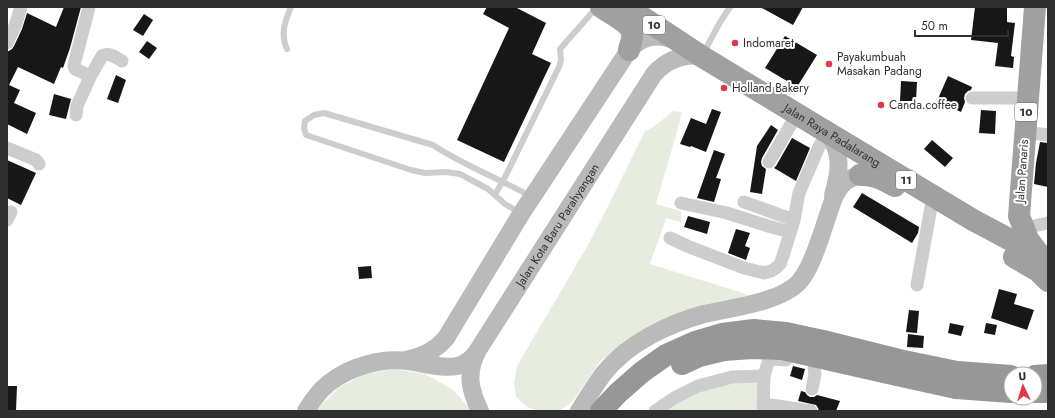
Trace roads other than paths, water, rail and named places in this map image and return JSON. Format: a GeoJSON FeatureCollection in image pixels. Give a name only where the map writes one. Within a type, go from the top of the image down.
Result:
{"type":"FeatureCollection","features":[{"type":"Feature","properties":{"kind":"highway","name":"10"},"geometry":{"type":"LineString","coordinates":[[600,7],[631,28],[633,36],[629,50]]}},
{"type":"Feature","properties":{"kind":"highway","name":"Jalan Raya Padalarang"},"geometry":{"type":"LineString","coordinates":[[627,7],[701,56],[797,114],[986,227],[1044,258]]}},
{"type":"Feature","properties":{"kind":"highway","name":"Jalan Panaris"},"geometry":{"type":"LineString","coordinates":[[986,227],[995,229],[1008,227],[1014,223],[1021,222],[1025,132],[1037,10]]}},
{"type":"Feature","properties":{"kind":"highway","name":"Jalan Raya Padalarang"},"geometry":{"type":"LineString","coordinates":[[860,175],[871,175],[879,178],[962,224],[994,246],[1038,271],[1048,281]]}},
{"type":"Feature","properties":{"kind":"highway"},"geometry":{"type":"LineString","coordinates":[[1021,222],[1028,239],[1044,258]]}},
{"type":"Feature","properties":{"kind":"highway"},"geometry":{"type":"LineString","coordinates":[[600,411],[642,372],[666,355],[695,342],[722,334],[754,330],[786,333],[823,341],[956,388],[1003,391]]}},
{"type":"Feature","properties":{"kind":"highway"},"geometry":{"type":"LineString","coordinates":[[620,411],[653,381],[674,367],[699,356],[724,350],[782,348],[898,368],[1003,375]]}},
{"type":"Feature","properties":{"kind":"main road","name":"Jalan Raya Padalarang"},"geometry":{"type":"LineString","coordinates":[[629,50],[639,41],[651,37],[664,37],[681,43]]}},
{"type":"Feature","properties":{"kind":"main road","name":"Jalan Kota Baru Parahyangan"},"geometry":{"type":"LineString","coordinates":[[306,411],[322,389],[330,382],[347,372],[373,363],[416,358],[426,354],[443,342],[521,214],[629,50]]}},
{"type":"Feature","properties":{"kind":"main road","name":"Jalan Kota Baru Parahyangan"},"geometry":{"type":"LineString","coordinates":[[400,361],[447,367],[465,364],[470,360],[478,350],[652,77],[660,68],[673,60],[683,56],[701,56]]}},
{"type":"Feature","properties":{"kind":"main road"},"geometry":{"type":"LineString","coordinates":[[822,232],[836,185],[839,164],[836,147],[827,132]]}},
{"type":"Feature","properties":{"kind":"main road"},"geometry":{"type":"LineString","coordinates":[[579,411],[610,366],[633,347],[656,332],[694,317],[757,302],[774,297],[792,289],[801,281],[807,271],[833,200],[840,187],[849,179],[860,175]]}},
{"type":"Feature","properties":{"kind":"main road"},"geometry":{"type":"LineString","coordinates":[[478,350],[472,363],[470,378],[473,397],[480,411]]}},
{"type":"Feature","properties":{"kind":"street"},"geometry":{"type":"LineString","coordinates":[[7,43],[15,26],[21,7]]}},
{"type":"Feature","properties":{"kind":"street"},"geometry":{"type":"LineString","coordinates":[[89,7],[74,66],[75,69],[90,77]]}},
{"type":"Feature","properties":{"kind":"street"},"geometry":{"type":"LineString","coordinates":[[76,116],[79,101],[102,56],[104,54],[110,55],[122,61]]}},
{"type":"Feature","properties":{"kind":"street"},"geometry":{"type":"LineString","coordinates":[[972,98],[1028,98]]}},
{"type":"Feature","properties":{"kind":"street"},"geometry":{"type":"LineString","coordinates":[[769,162],[797,114]]}},
{"type":"Feature","properties":{"kind":"street"},"geometry":{"type":"LineString","coordinates":[[670,238],[744,268],[764,273],[776,268],[780,264],[783,256],[792,226],[799,193],[827,132]]}},
{"type":"Feature","properties":{"kind":"street"},"geometry":{"type":"LineString","coordinates":[[1025,132],[1048,135]]}},
{"type":"Feature","properties":{"kind":"street"},"geometry":{"type":"LineString","coordinates":[[7,148],[36,160],[39,164]]}},
{"type":"Feature","properties":{"kind":"street"},"geometry":{"type":"LineString","coordinates":[[744,202],[792,226]]}},
{"type":"Feature","properties":{"kind":"street"},"geometry":{"type":"LineString","coordinates":[[681,203],[727,213],[768,226],[792,226]]}},
{"type":"Feature","properties":{"kind":"street"},"geometry":{"type":"LineString","coordinates":[[917,285],[931,207]]}},
{"type":"Feature","properties":{"kind":"street"},"geometry":{"type":"LineString","coordinates":[[1021,222],[1048,223]]}},
{"type":"Feature","properties":{"kind":"street"},"geometry":{"type":"LineString","coordinates":[[811,411],[763,408],[764,376],[769,359],[782,360],[856,377]]}},
{"type":"Feature","properties":{"kind":"street"},"geometry":{"type":"LineString","coordinates":[[812,389],[815,374],[814,367]]}},
{"type":"Feature","properties":{"kind":"street"},"geometry":{"type":"LineString","coordinates":[[655,411],[674,398],[698,386],[732,377],[764,376]]}},
{"type":"Feature","properties":{"kind":"lane"},"geometry":{"type":"LineString","coordinates":[[287,49],[283,37],[283,27],[291,7]]}},
{"type":"Feature","properties":{"kind":"lane"},"geometry":{"type":"LineString","coordinates":[[494,194],[503,181],[559,67],[561,60],[560,49],[597,7]]}},
{"type":"Feature","properties":{"kind":"lane"},"geometry":{"type":"LineString","coordinates":[[701,56],[730,7]]}},
{"type":"Feature","properties":{"kind":"lane"},"geometry":{"type":"LineString","coordinates":[[521,214],[505,204],[488,189],[460,174],[446,172],[425,173],[411,170],[306,135],[304,128],[305,121],[314,115],[324,113],[432,145],[532,197]]}},
{"type":"Feature","properties":{"kind":"place","name":"Indomaret"},"geometry":{"type":"Point","coordinates":[735,43]}},
{"type":"Feature","properties":{"kind":"place","name":"Payakumbuah Masakan Padang"},"geometry":{"type":"Point","coordinates":[829,64]}},
{"type":"Feature","properties":{"kind":"place","name":"Holland Bakery"},"geometry":{"type":"Point","coordinates":[724,88]}},
{"type":"Feature","properties":{"kind":"place","name":"Canda.coffee"},"geometry":{"type":"Point","coordinates":[881,105]}}]}
